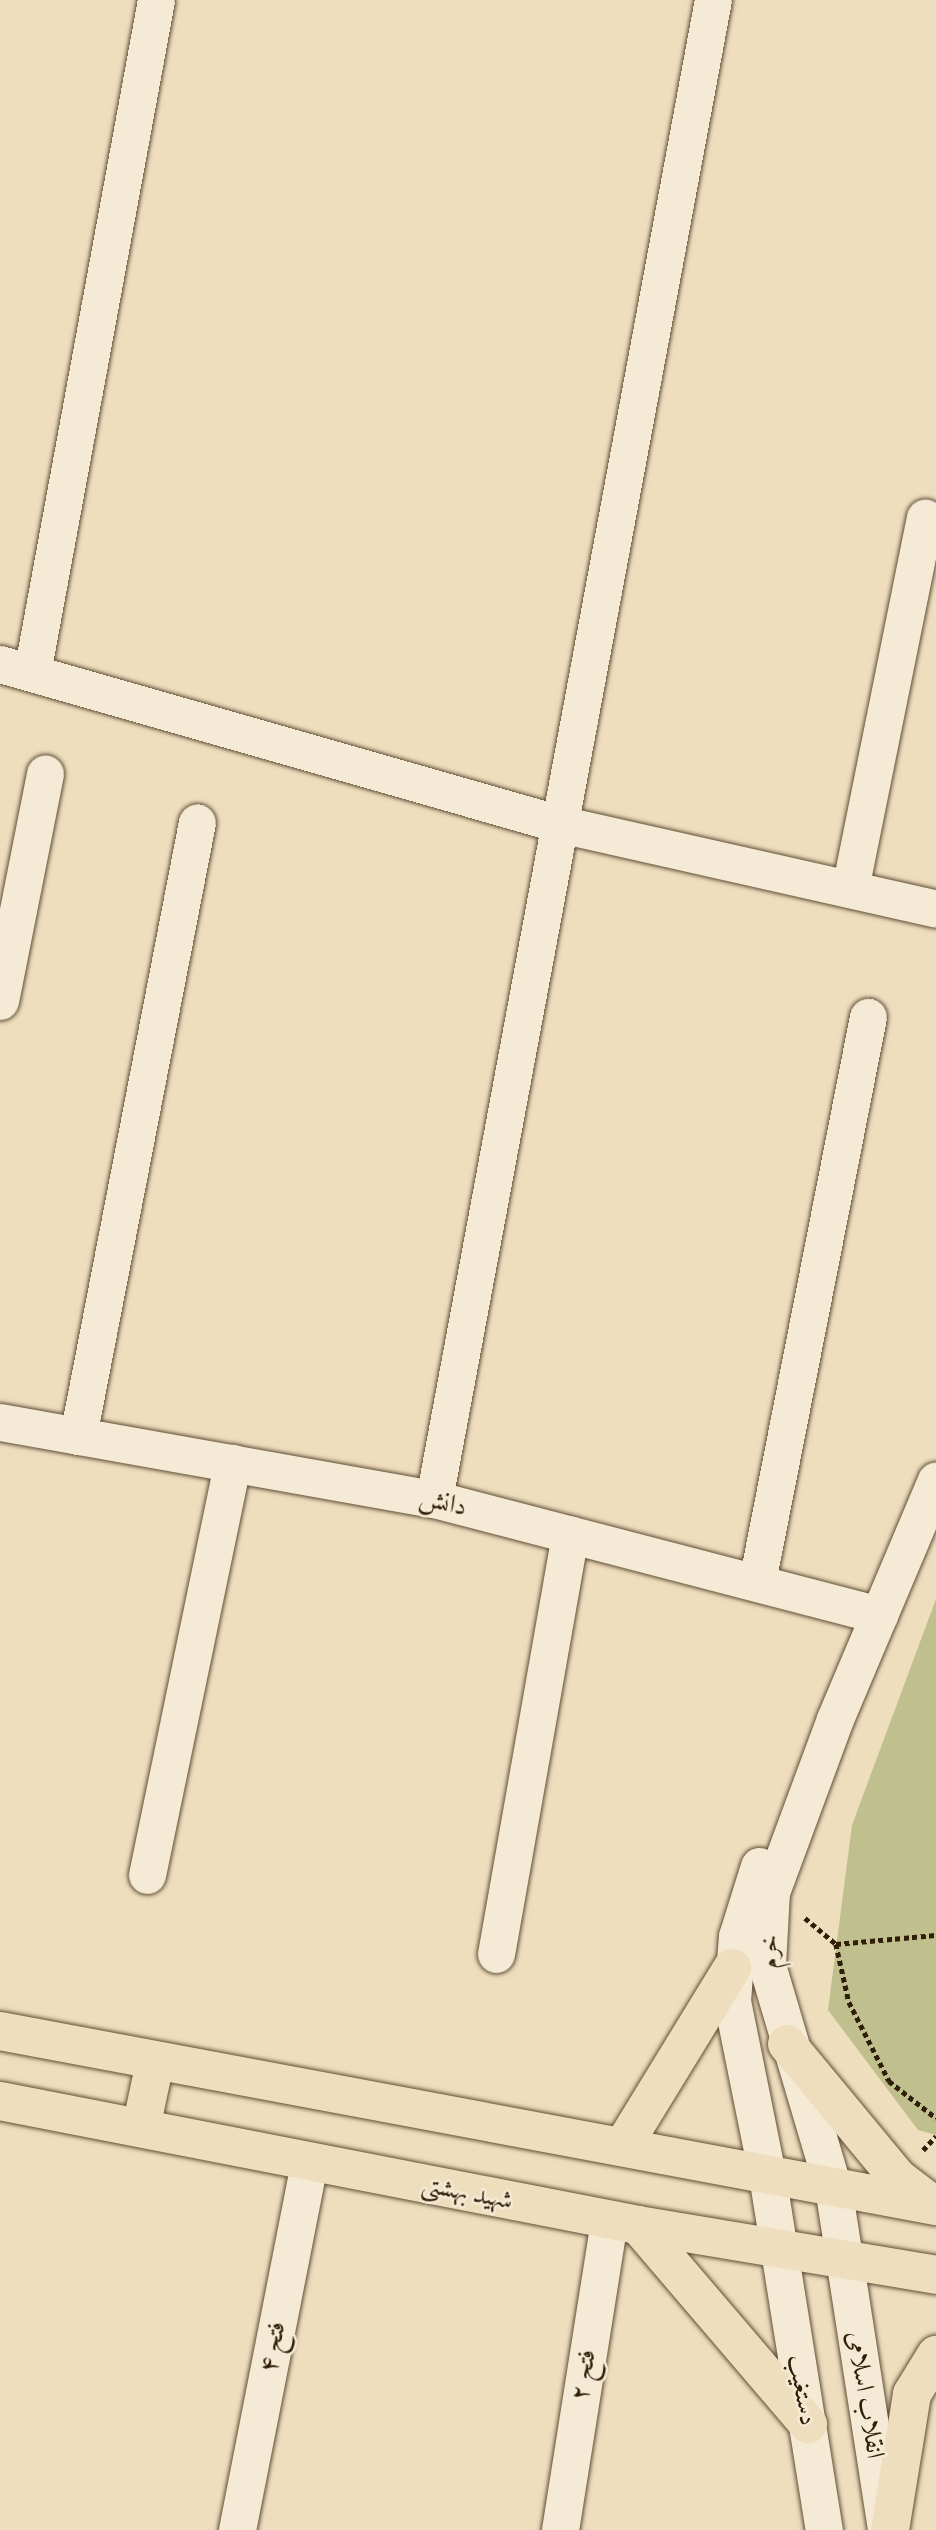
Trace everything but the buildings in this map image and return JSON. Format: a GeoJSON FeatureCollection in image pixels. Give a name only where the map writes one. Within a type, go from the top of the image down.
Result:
{"type":"FeatureCollection","features":[{"type":"Feature","properties":{"kind":"main road"},"geometry":{"type":"LineString","coordinates":[[623,2146],[732,1968]]}},
{"type":"Feature","properties":{"kind":"main road"},"geometry":{"type":"LineString","coordinates":[[0,2031],[935,2206]]}},
{"type":"Feature","properties":{"kind":"main road"},"geometry":{"type":"LineString","coordinates":[[787,2044],[898,2178],[935,2206]]}},
{"type":"Feature","properties":{"kind":"main road"},"geometry":{"type":"LineString","coordinates":[[141,2127],[155,2062]]}},
{"type":"Feature","properties":{"kind":"main road","name":"شهید بهشتی"},"geometry":{"type":"LineString","coordinates":[[0,2101],[141,2127],[309,2163],[778,2251],[936,2275]]}},
{"type":"Feature","properties":{"kind":"main road"},"geometry":{"type":"LineString","coordinates":[[624,2222],[808,2424]]}},
{"type":"Feature","properties":{"kind":"main road"},"geometry":{"type":"LineString","coordinates":[[888,2530],[912,2394],[936,2355]]}},
{"type":"Feature","properties":{"kind":"street"},"geometry":{"type":"LineString","coordinates":[[156,0],[16,668],[560,824],[936,909]]}},
{"type":"Feature","properties":{"kind":"street"},"geometry":{"type":"LineString","coordinates":[[433,1499],[713,0]]}},
{"type":"Feature","properties":{"kind":"street"},"geometry":{"type":"LineString","coordinates":[[850,889],[925,518]]}},
{"type":"Feature","properties":{"kind":"street"},"geometry":{"type":"LineString","coordinates":[[0,1001],[44,773]]}},
{"type":"Feature","properties":{"kind":"street"},"geometry":{"type":"LineString","coordinates":[[78,1436],[197,822]]}},
{"type":"Feature","properties":{"kind":"street"},"geometry":{"type":"LineString","coordinates":[[757,1582],[868,1017]]}},
{"type":"Feature","properties":{"kind":"street","name":"دانش"},"geometry":{"type":"LineString","coordinates":[[0,1422],[433,1499],[880,1615]]}},
{"type":"Feature","properties":{"kind":"street"},"geometry":{"type":"LineString","coordinates":[[148,1875],[232,1463]]}},
{"type":"Feature","properties":{"kind":"street","name":"خرم"},"geometry":{"type":"LineString","coordinates":[[832,2188],[787,2044],[767,1965],[771,1892],[835,1719],[936,1480]]}},
{"type":"Feature","properties":{"kind":"street"},"geometry":{"type":"LineString","coordinates":[[496,1954],[570,1534]]}},
{"type":"Feature","properties":{"kind":"street","name":"خرم"},"geometry":{"type":"LineString","coordinates":[[778,2251],[767,2175],[732,2001],[732,1968],[753,1878],[835,1719]]}},
{"type":"Feature","properties":{"kind":"street","name":"فتح ۴"},"geometry":{"type":"LineString","coordinates":[[237,2530],[309,2163]]}},
{"type":"Feature","properties":{"kind":"street","name":"انقلاب اسلامی"},"geometry":{"type":"LineString","coordinates":[[832,2188],[888,2530]]}},
{"type":"Feature","properties":{"kind":"street","name":"فتح ۲"},"geometry":{"type":"LineString","coordinates":[[559,2530],[624,2222]]}},
{"type":"Feature","properties":{"kind":"street","name":"دستغیب"},"geometry":{"type":"LineString","coordinates":[[778,2251],[824,2530]]}},
{"type":"Feature","properties":{"kind":"path"},"geometry":{"type":"LineString","coordinates":[[936,1934],[836,1944],[849,2002],[889,2081],[936,2118]]}},
{"type":"Feature","properties":{"kind":"green space"},"geometry":{"type":"Polygon","coordinates":[[[936,1599],[936,2135],[918,2130],[828,2010],[852,1825],[936,1599]]]}}]}
